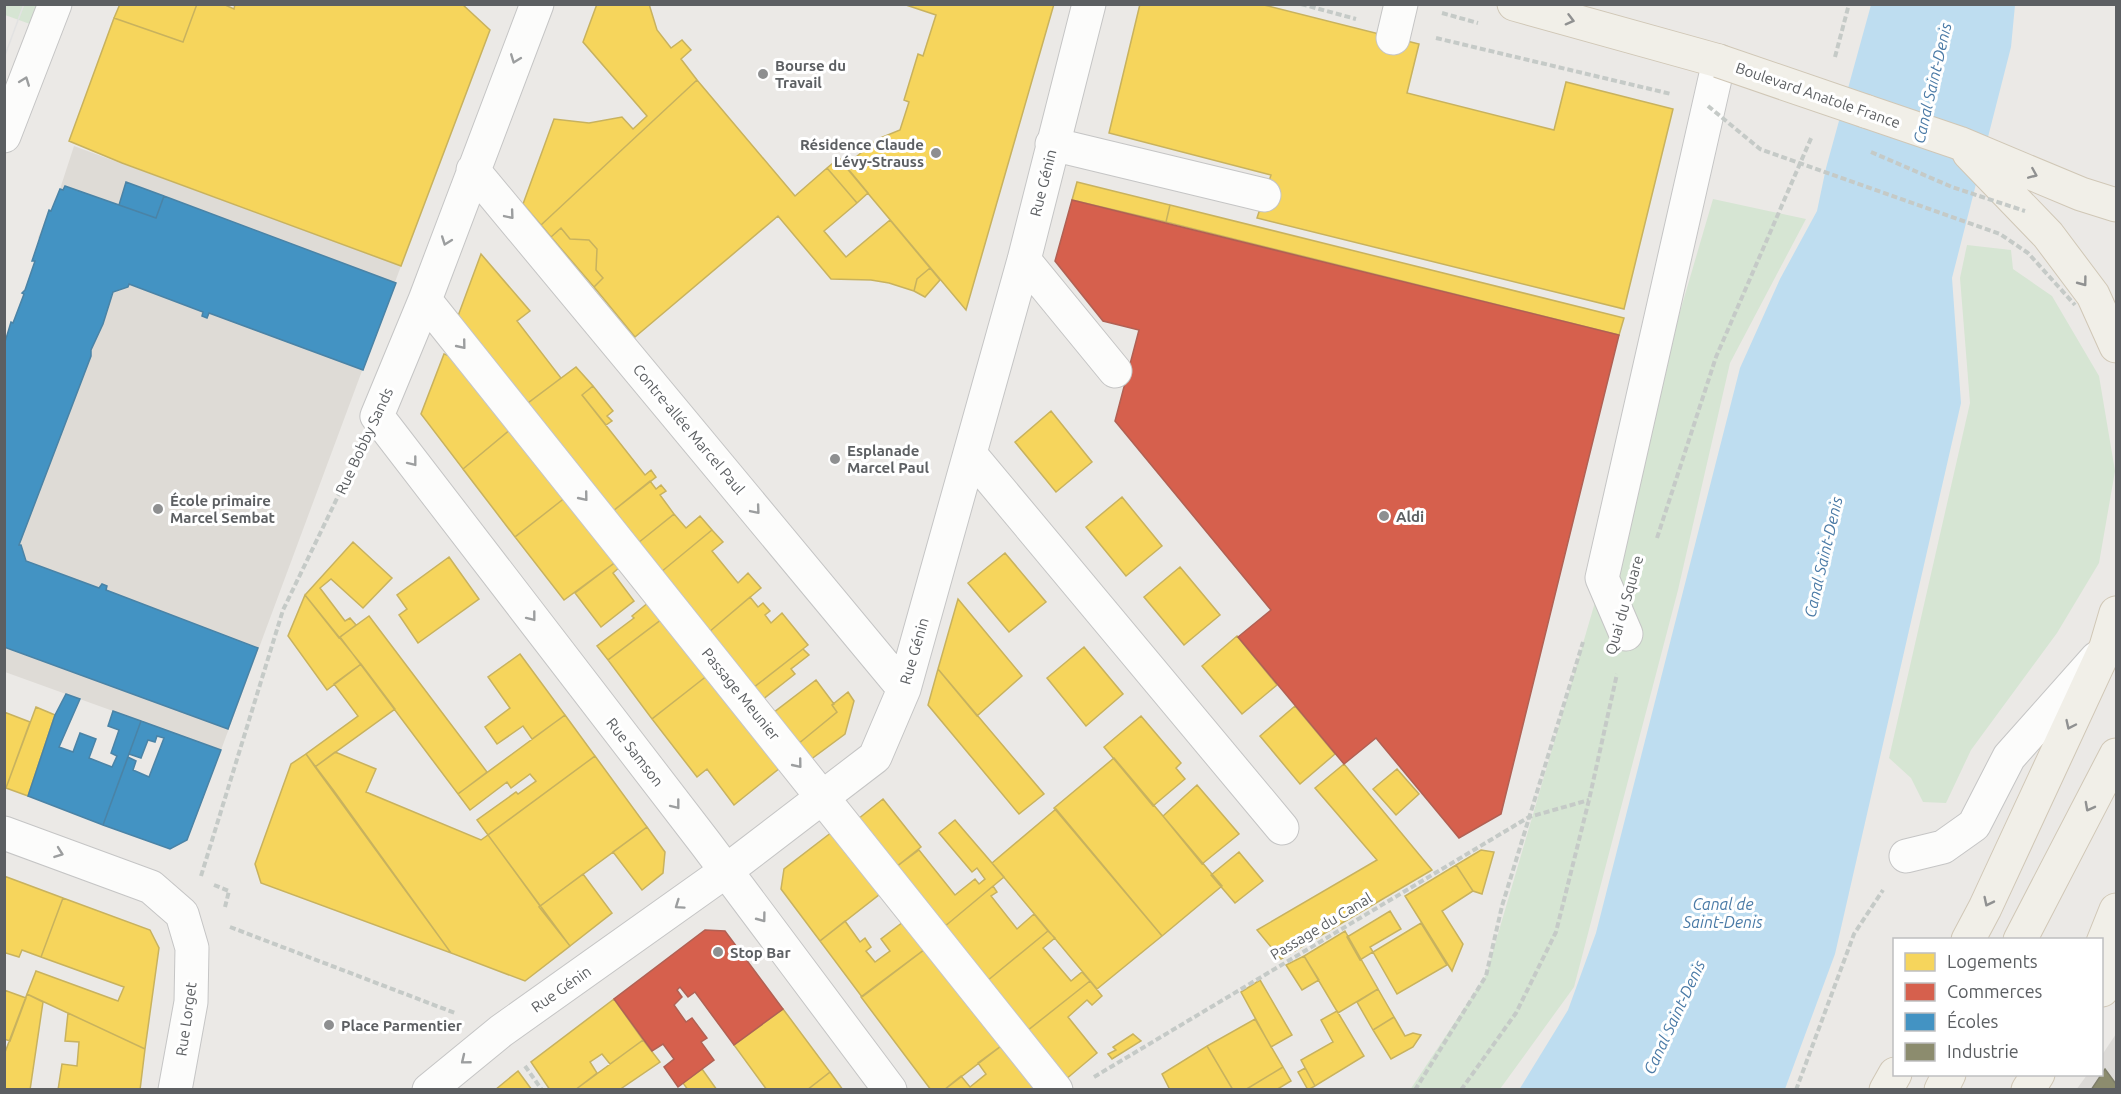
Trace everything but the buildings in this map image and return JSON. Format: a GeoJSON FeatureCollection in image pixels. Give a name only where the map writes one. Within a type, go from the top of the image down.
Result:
{"type":"FeatureCollection","features":[{"type":"Feature","properties":{"kind":"main road","name":"Boulevard Anatole France"},"geometry":{"type":"LineString","coordinates":[[1514,4],[1719,61],[1959,143],[2081,194],[2116,205]]}},
{"type":"Feature","properties":{"kind":"main road"},"geometry":{"type":"LineString","coordinates":[[1959,143],[2048,235],[2093,295],[2116,346]]}},
{"type":"Feature","properties":{"kind":"main road"},"geometry":{"type":"LineString","coordinates":[[1969,938],[1985,908],[2106,647],[2116,613]]}},
{"type":"Feature","properties":{"kind":"main road"},"geometry":{"type":"LineString","coordinates":[[2021,938],[2116,755]]}},
{"type":"Feature","properties":{"kind":"main road"},"geometry":{"type":"LineString","coordinates":[[2103,942],[2116,910]]}},
{"type":"Feature","properties":{"kind":"main road"},"geometry":{"type":"LineString","coordinates":[[2103,989],[2116,970]]}},
{"type":"Feature","properties":{"kind":"main road"},"geometry":{"type":"LineString","coordinates":[[2028,1089],[2037,1076]]}},
{"type":"Feature","properties":{"kind":"street"},"geometry":{"type":"LineString","coordinates":[[4,136],[55,4]]}},
{"type":"Feature","properties":{"kind":"street","name":"Rue Génin"},"geometry":{"type":"LineString","coordinates":[[429,1089],[501,1031],[726,871],[875,757],[904,689],[1024,260],[1089,4]]}},
{"type":"Feature","properties":{"kind":"street","name":"Rue Bobby Sands"},"geometry":{"type":"LineString","coordinates":[[377,416],[425,300],[530,8]]}},
{"type":"Feature","properties":{"kind":"street"},"geometry":{"type":"LineString","coordinates":[[1626,634],[1602,578],[1703,104],[1719,61]]}},
{"type":"Feature","properties":{"kind":"street"},"geometry":{"type":"LineString","coordinates":[[1052,144],[1264,195]]}},
{"type":"Feature","properties":{"kind":"street","name":"Contre-allée Marcel Paul"},"geometry":{"type":"LineString","coordinates":[[473,170],[904,689]]}},
{"type":"Feature","properties":{"kind":"street"},"geometry":{"type":"LineString","coordinates":[[1024,260],[1115,371]]}},
{"type":"Feature","properties":{"kind":"street","name":"Passage Meunier"},"geometry":{"type":"LineString","coordinates":[[425,300],[1056,1089]]}},
{"type":"Feature","properties":{"kind":"street","name":"Rue Samson"},"geometry":{"type":"LineString","coordinates":[[377,416],[891,1089]]}},
{"type":"Feature","properties":{"kind":"street"},"geometry":{"type":"LineString","coordinates":[[970,454],[1282,828]]}},
{"type":"Feature","properties":{"kind":"street"},"geometry":{"type":"LineString","coordinates":[[877,626],[904,689]]}},
{"type":"Feature","properties":{"kind":"street"},"geometry":{"type":"LineString","coordinates":[[1906,856],[1943,847],[1974,825],[2008,757],[2106,647]]}},
{"type":"Feature","properties":{"kind":"street","name":"Rue Lorget"},"geometry":{"type":"LineString","coordinates":[[4,833],[152,886],[182,914],[192,948],[191,1002],[176,1089]]}},
{"type":"Feature","properties":{"kind":"path"},"geometry":{"type":"LineString","coordinates":[[1301,4],[1396,24],[1676,95]]}},
{"type":"Feature","properties":{"kind":"path"},"geometry":{"type":"LineString","coordinates":[[1703,104],[1760,149],[2000,234],[2028,253],[2075,305]]}},
{"type":"Feature","properties":{"kind":"path","name":"Quai du Square"},"geometry":{"type":"LineString","coordinates":[[1654,545],[1716,357],[1812,136]]}},
{"type":"Feature","properties":{"kind":"path"},"geometry":{"type":"LineString","coordinates":[[1866,150],[1952,187],[2025,211]]}},
{"type":"Feature","properties":{"kind":"path","name":"Rue Bobby Sands"},"geometry":{"type":"LineString","coordinates":[[200,880],[283,610],[377,416]]}},
{"type":"Feature","properties":{"kind":"path"},"geometry":{"type":"LineString","coordinates":[[1415,1089],[1486,976],[1502,906],[1602,578]]}},
{"type":"Feature","properties":{"kind":"path","name":"Quai du Square"},"geometry":{"type":"LineString","coordinates":[[1461,1089],[1516,1013],[1556,932],[1589,800],[1626,634]]}},
{"type":"Feature","properties":{"kind":"path","name":"Passage du Canal"},"geometry":{"type":"LineString","coordinates":[[1092,1077],[1529,817],[1589,800]]}},
{"type":"Feature","properties":{"kind":"path"},"geometry":{"type":"LineString","coordinates":[[1796,1089],[1854,934],[1906,856]]}},
{"type":"Feature","properties":{"kind":"path"},"geometry":{"type":"LineString","coordinates":[[221,924],[501,1031]]}},
{"type":"Feature","properties":{"kind":"shaded area","name":"École primaire Marcel Sembat"},"geometry":{"type":"Polygon","coordinates":[[[74,146],[401,266],[221,750],[5,672],[5,345],[11,322],[13,322],[35,262],[32,261],[40,239],[38,238],[60,189],[74,146]]]}},
{"type":"Feature","properties":{"kind":"shaded area"},"geometry":{"type":"Polygon","coordinates":[[[2116,1034],[2116,1089],[2076,1090],[2086,1076],[2103,1076],[2103,1054],[2116,1034]]]}},
{"type":"Feature","properties":{"kind":"green space"},"geometry":{"type":"Polygon","coordinates":[[[4,5],[37,5],[30,24],[5,15],[4,5]]]}},
{"type":"Feature","properties":{"kind":"green space"},"geometry":{"type":"Polygon","coordinates":[[[1713,199],[1806,219],[1730,363],[1678,590],[1574,987],[1500,1089],[1410,1090],[1486,975],[1713,199]]]}},
{"type":"Feature","properties":{"kind":"green space"},"geometry":{"type":"Polygon","coordinates":[[[1967,245],[2011,250],[2013,269],[2052,296],[2099,376],[2115,471],[2099,563],[2057,633],[1971,750],[1946,803],[1923,802],[1911,778],[1889,758],[1970,403],[1960,278],[1967,245]]]}},
{"type":"Feature","properties":{"kind":"water","name":"Canal de Saint-Denis"},"geometry":{"type":"Polygon","coordinates":[[[1871,5],[2015,5],[2011,47],[1952,278],[1961,403],[1835,954],[1785,1089],[1519,1090],[1568,1010],[1596,933],[1740,368],[1780,279],[1817,211],[1826,168],[1871,5]]]}},
{"type":"Feature","properties":{"kind":"tram line"},"geometry":{"type":"LineString","coordinates":[[4,58],[24,4]]}},
{"type":"Feature","properties":{"kind":"place","name":"Bourse du Travail"},"geometry":{"type":"Point","coordinates":[763,74]}},
{"type":"Feature","properties":{"kind":"place","name":"Résidence Claude Lévy-Strauss"},"geometry":{"type":"Point","coordinates":[936,153]}},
{"type":"Feature","properties":{"kind":"place","name":"Esplanade Marcel Paul"},"geometry":{"type":"Point","coordinates":[835,459]}},
{"type":"Feature","properties":{"kind":"place","name":"École primaire Marcel Sembat"},"geometry":{"type":"Point","coordinates":[158,509]}},
{"type":"Feature","properties":{"kind":"place","name":"Aldi"},"geometry":{"type":"Point","coordinates":[1384,516]}},
{"type":"Feature","properties":{"kind":"place","name":"Stop Bar"},"geometry":{"type":"Point","coordinates":[718,952]}},
{"type":"Feature","properties":{"kind":"place","name":"Place Parmentier"},"geometry":{"type":"Point","coordinates":[329,1025]}},
{"type":"Feature","properties":{"kind":"water label","name":"Canal Saint-Denis"},"geometry":{"type":"Point","coordinates":[1932,83]}},
{"type":"Feature","properties":{"kind":"water label","name":"Canal Saint-Denis"},"geometry":{"type":"Point","coordinates":[1823,557]}},
{"type":"Feature","properties":{"kind":"water label","name":"Canal Saint-Denis"},"geometry":{"type":"Point","coordinates":[1674,1017]}}]}
